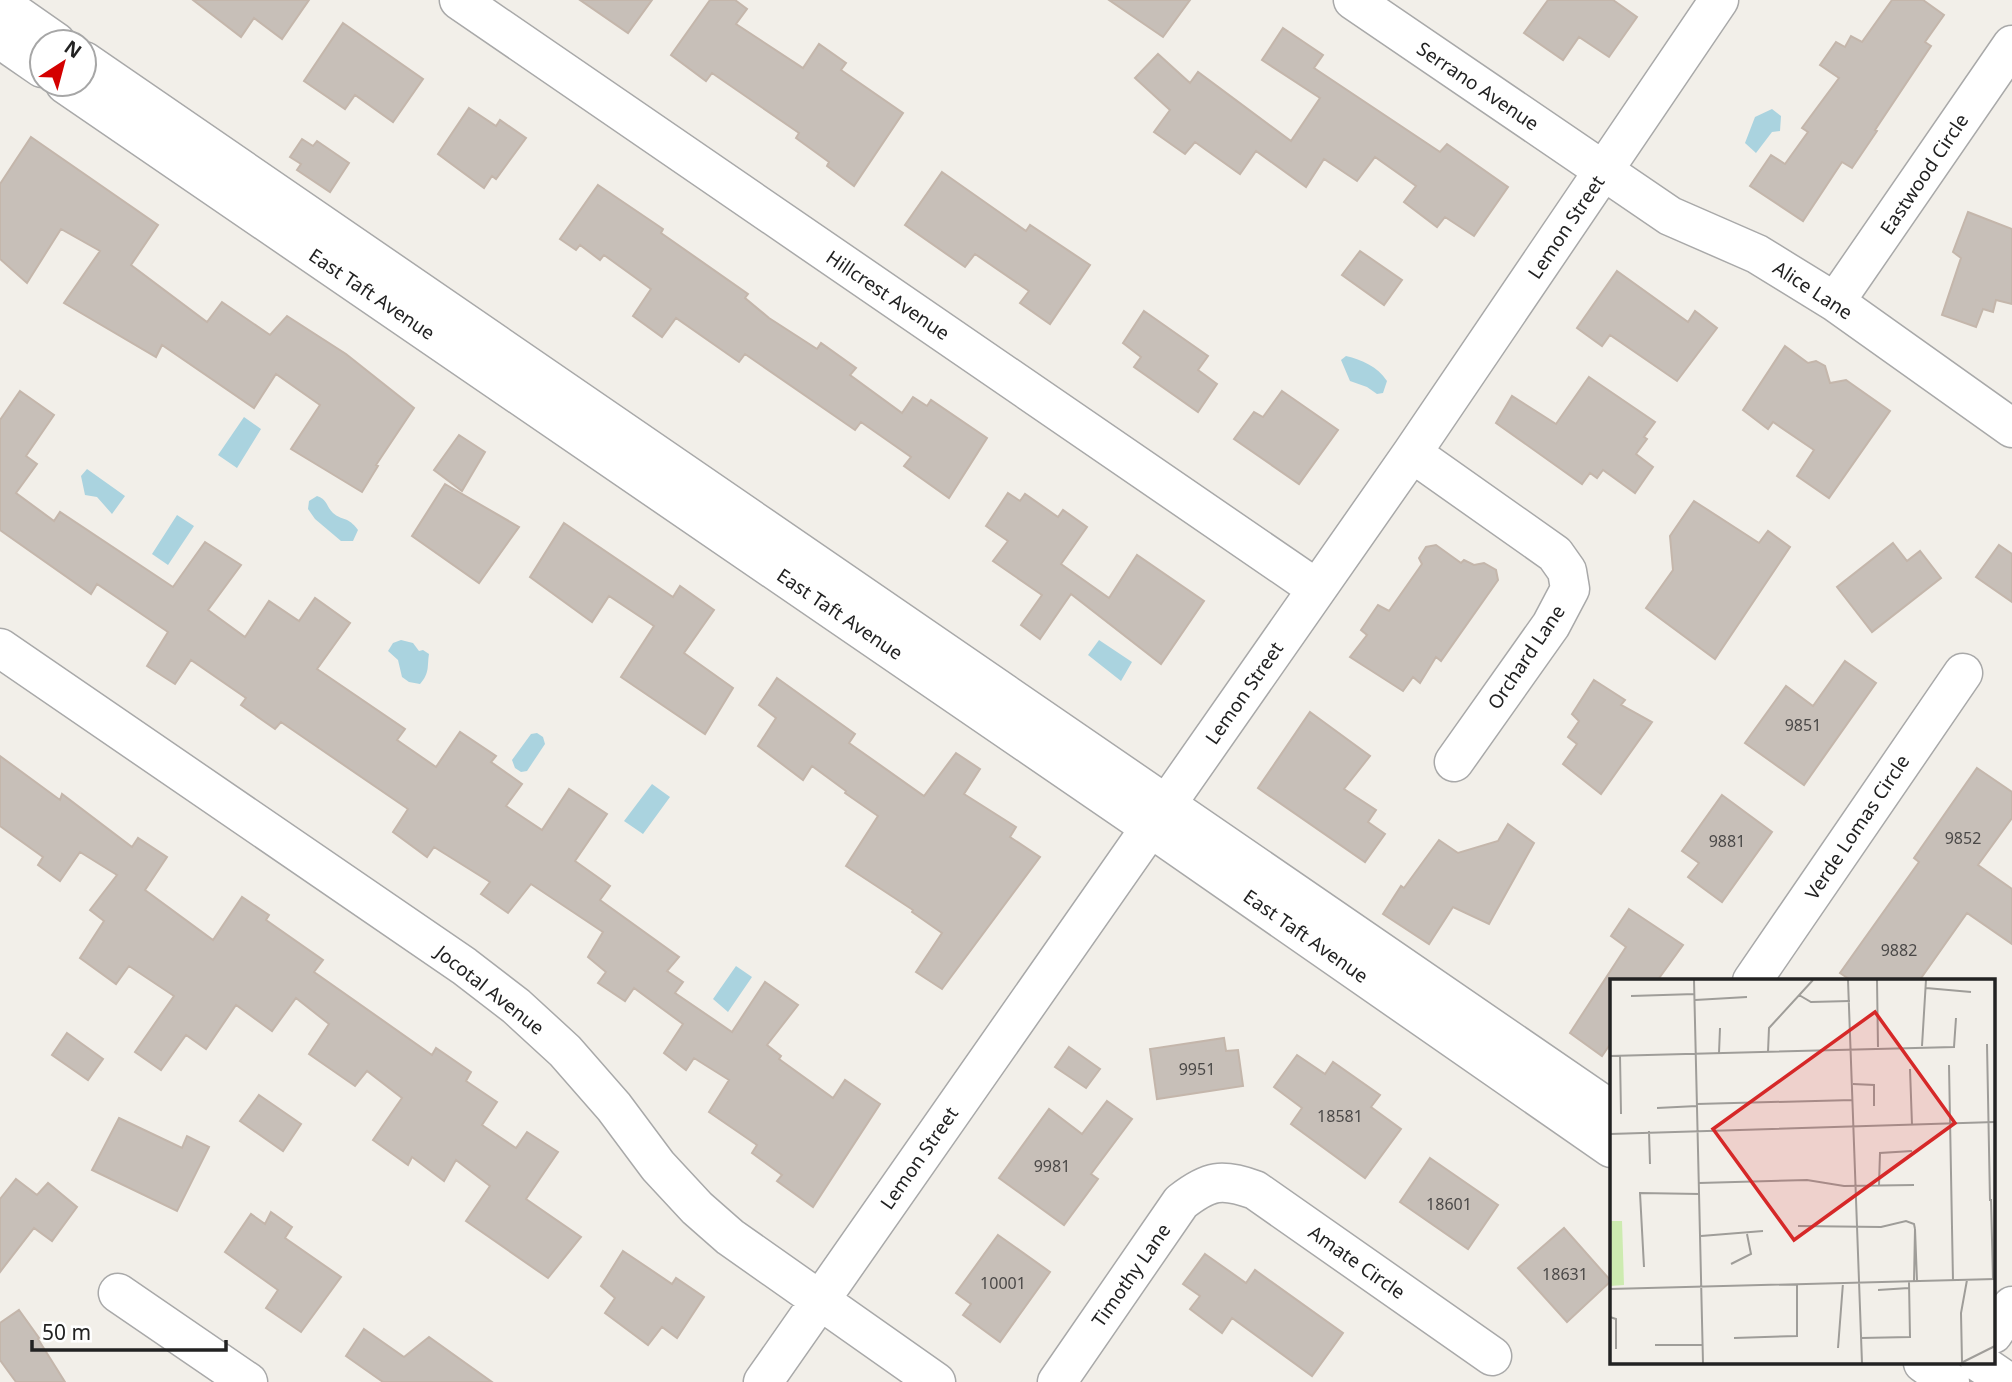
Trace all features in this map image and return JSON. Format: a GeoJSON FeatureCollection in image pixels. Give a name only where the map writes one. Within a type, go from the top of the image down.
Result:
{"type":"FeatureCollection","features":[{"type":"Feature","properties":{"kind":"street","name":"Hillcrest Avenue"},"geometry":{"type":"LineString","coordinates":[[459,0],[1317,589]]}},
{"type":"Feature","properties":{"kind":"street","name":"Serrano Avenue"},"geometry":{"type":"LineString","coordinates":[[1353,0],[1603,172]]}},
{"type":"Feature","properties":{"kind":"street","name":"Lemon Street"},"geometry":{"type":"LineString","coordinates":[[763,1382],[1412,453],[1719,0]]}},
{"type":"Feature","properties":{"kind":"street"},"geometry":{"type":"LineString","coordinates":[[0,3],[36,28]]}},
{"type":"Feature","properties":{"kind":"street"},"geometry":{"type":"LineString","coordinates":[[0,39],[28,58]]}},
{"type":"Feature","properties":{"kind":"street","name":"Eastwood Circle"},"geometry":{"type":"LineString","coordinates":[[1835,302],[2012,45]]}},
{"type":"Feature","properties":{"kind":"street","name":"East Taft Avenue"},"geometry":{"type":"LineString","coordinates":[[98,71],[428,315],[659,474],[1159,816],[1610,1109]]}},
{"type":"Feature","properties":{"kind":"street","name":"East Taft Avenue"},"geometry":{"type":"LineString","coordinates":[[87,98],[428,315]]}},
{"type":"Feature","properties":{"kind":"street","name":"Alice Lane"},"geometry":{"type":"LineString","coordinates":[[1603,172],[1670,216],[1757,254],[1835,302],[2012,428]]}},
{"type":"Feature","properties":{"kind":"street","name":"Orchard Lane"},"geometry":{"type":"LineString","coordinates":[[1412,453],[1555,554],[1567,571],[1570,589],[1551,625],[1454,762]]}},
{"type":"Feature","properties":{"kind":"street","name":"Jocotal Avenue"},"geometry":{"type":"LineString","coordinates":[[0,648],[453,958],[505,998],[565,1051],[614,1107],[658,1166],[697,1208],[730,1237],[936,1382]]}},
{"type":"Feature","properties":{"kind":"street","name":"Verde Lomas Circle"},"geometry":{"type":"LineString","coordinates":[[1753,979],[1963,673]]}},
{"type":"Feature","properties":{"kind":"street","name":"East Taft Avenue"},"geometry":{"type":"LineString","coordinates":[[1159,816],[1610,1147]]}},
{"type":"Feature","properties":{"kind":"street","name":"Amate Circle"},"geometry":{"type":"LineString","coordinates":[[1216,1182],[1232,1182],[1255,1190],[1493,1356]]}},
{"type":"Feature","properties":{"kind":"street","name":"Timothy Lane"},"geometry":{"type":"LineString","coordinates":[[1057,1382],[1181,1202],[1197,1189],[1216,1182]]}},
{"type":"Feature","properties":{"kind":"street"},"geometry":{"type":"LineString","coordinates":[[118,1293],[248,1382]]}},
{"type":"Feature","properties":{"kind":"street"},"geometry":{"type":"LineString","coordinates":[[1994,1333],[2012,1306]]}},
{"type":"Feature","properties":{"kind":"street"},"geometry":{"type":"LineString","coordinates":[[1924,1364],[1950,1382]]}},
{"type":"Feature","properties":{"kind":"street"},"geometry":{"type":"LineString","coordinates":[[1960,1382],[1972,1364]]}},
{"type":"Feature","properties":{"kind":"street"},"geometry":{"type":"LineString","coordinates":[[1981,1364],[2008,1382]]}},
{"type":"Feature","properties":{"kind":"water"},"geometry":{"type":"Polygon","coordinates":[[[1772,109],[1781,116],[1780,131],[1772,132],[1756,153],[1745,143],[1755,117],[1772,109]]]}},
{"type":"Feature","properties":{"kind":"water"},"geometry":{"type":"Polygon","coordinates":[[[1346,356],[1379,371],[1387,381],[1383,393],[1377,394],[1350,381],[1341,360],[1346,356]]]}},
{"type":"Feature","properties":{"kind":"water"},"geometry":{"type":"Polygon","coordinates":[[[244,417],[261,429],[237,468],[218,455],[244,417]]]}},
{"type":"Feature","properties":{"kind":"water"},"geometry":{"type":"Polygon","coordinates":[[[87,469],[125,496],[112,514],[97,497],[85,495],[81,476],[87,469]]]}},
{"type":"Feature","properties":{"kind":"water"},"geometry":{"type":"Polygon","coordinates":[[[317,496],[325,501],[333,513],[358,530],[353,541],[341,541],[315,519],[308,509],[309,501],[317,496]]]}},
{"type":"Feature","properties":{"kind":"water"},"geometry":{"type":"Polygon","coordinates":[[[177,515],[194,526],[168,565],[152,554],[177,515]]]}},
{"type":"Feature","properties":{"kind":"water"},"geometry":{"type":"Polygon","coordinates":[[[401,640],[413,643],[419,651],[423,650],[429,654],[427,673],[420,684],[409,682],[402,677],[398,660],[388,651],[393,643],[401,640]]]}},
{"type":"Feature","properties":{"kind":"water"},"geometry":{"type":"Polygon","coordinates":[[[1099,640],[1132,662],[1121,681],[1088,655],[1099,640]]]}},
{"type":"Feature","properties":{"kind":"water"},"geometry":{"type":"Polygon","coordinates":[[[537,733],[543,737],[545,744],[527,771],[521,772],[515,768],[512,760],[531,734],[537,733]]]}},
{"type":"Feature","properties":{"kind":"water"},"geometry":{"type":"Polygon","coordinates":[[[652,784],[670,797],[643,834],[624,821],[652,784]]]}},
{"type":"Feature","properties":{"kind":"water"},"geometry":{"type":"Polygon","coordinates":[[[736,966],[752,977],[728,1012],[713,999],[736,966]]]}},
{"type":"Feature","properties":{"kind":"building"},"geometry":{"type":"Polygon","coordinates":[[[193,0],[309,0],[282,39],[254,18],[241,37],[193,0]]]}},
{"type":"Feature","properties":{"kind":"building"},"geometry":{"type":"Polygon","coordinates":[[[580,0],[652,0],[628,33],[580,0]]]}},
{"type":"Feature","properties":{"kind":"building"},"geometry":{"type":"Polygon","coordinates":[[[710,0],[735,0],[747,9],[736,24],[803,68],[819,44],[846,63],[841,70],[903,113],[854,186],[827,166],[829,162],[796,138],[799,133],[712,73],[706,81],[671,55],[710,0]]]}},
{"type":"Feature","properties":{"kind":"building"},"geometry":{"type":"Polygon","coordinates":[[[1109,0],[1190,0],[1163,37],[1109,0]]]}},
{"type":"Feature","properties":{"kind":"building"},"geometry":{"type":"Polygon","coordinates":[[[1548,0],[1613,0],[1637,17],[1609,57],[1579,37],[1563,60],[1524,33],[1548,0]]]}},
{"type":"Feature","properties":{"kind":"building"},"geometry":{"type":"Polygon","coordinates":[[[1892,0],[1923,0],[1944,15],[1925,42],[1931,46],[1852,168],[1842,162],[1803,221],[1750,186],[1771,155],[1785,164],[1808,132],[1802,128],[1839,78],[1820,65],[1836,42],[1845,47],[1851,36],[1862,42],[1892,0]]]}},
{"type":"Feature","properties":{"kind":"building"},"geometry":{"type":"Polygon","coordinates":[[[343,23],[423,79],[393,122],[355,95],[345,109],[304,81],[343,23]]]}},
{"type":"Feature","properties":{"kind":"building"},"geometry":{"type":"Polygon","coordinates":[[[1283,28],[1323,55],[1314,68],[1440,152],[1447,144],[1508,187],[1474,236],[1445,217],[1437,227],[1404,202],[1416,186],[1375,157],[1357,181],[1324,159],[1306,187],[1256,151],[1240,174],[1195,142],[1185,154],[1154,132],[1170,110],[1135,78],[1158,54],[1190,83],[1198,72],[1291,141],[1320,98],[1262,60],[1283,28]]]}},
{"type":"Feature","properties":{"kind":"building"},"geometry":{"type":"Polygon","coordinates":[[[469,108],[496,126],[500,120],[526,138],[496,179],[492,176],[484,188],[438,154],[469,108]]]}},
{"type":"Feature","properties":{"kind":"building"},"geometry":{"type":"Polygon","coordinates":[[[31,137],[158,225],[131,265],[207,322],[222,302],[270,335],[287,316],[346,354],[414,408],[376,465],[378,466],[362,492],[291,449],[320,405],[276,374],[254,408],[162,345],[156,357],[64,303],[100,251],[61,229],[27,283],[0,259],[0,184],[31,137]]]}},
{"type":"Feature","properties":{"kind":"building"},"geometry":{"type":"Polygon","coordinates":[[[302,139],[313,146],[317,141],[349,163],[330,192],[297,170],[301,164],[290,157],[302,139]]]}},
{"type":"Feature","properties":{"kind":"building"},"geometry":{"type":"Polygon","coordinates":[[[942,172],[1026,231],[1030,225],[1090,265],[1050,324],[1020,303],[1029,291],[975,254],[965,267],[905,225],[942,172]]]}},
{"type":"Feature","properties":{"kind":"building"},"geometry":{"type":"Polygon","coordinates":[[[598,185],[663,229],[661,233],[748,294],[745,298],[769,318],[817,349],[821,343],[856,368],[850,375],[902,413],[913,397],[927,406],[931,400],[987,438],[949,498],[904,466],[911,457],[861,422],[855,430],[745,354],[739,362],[676,318],[662,337],[633,316],[651,289],[604,255],[600,260],[580,245],[576,250],[560,239],[598,185]]]}},
{"type":"Feature","properties":{"kind":"building"},"geometry":{"type":"Polygon","coordinates":[[[1968,212],[2012,229],[2012,304],[1996,300],[1993,312],[1983,309],[1976,327],[1942,315],[1961,258],[1953,252],[1968,212]]]}},
{"type":"Feature","properties":{"kind":"building"},"geometry":{"type":"Polygon","coordinates":[[[1360,251],[1402,280],[1384,305],[1342,275],[1360,251]]]}},
{"type":"Feature","properties":{"kind":"building"},"geometry":{"type":"Polygon","coordinates":[[[1617,271],[1688,322],[1695,311],[1717,328],[1677,381],[1610,335],[1602,346],[1577,328],[1617,271]]]}},
{"type":"Feature","properties":{"kind":"building"},"geometry":{"type":"Polygon","coordinates":[[[1144,311],[1208,356],[1198,370],[1217,384],[1198,412],[1134,367],[1141,357],[1123,343],[1144,311]]]}},
{"type":"Feature","properties":{"kind":"building"},"geometry":{"type":"Polygon","coordinates":[[[1785,346],[1808,363],[1816,361],[1825,366],[1830,383],[1846,380],[1890,411],[1829,498],[1797,476],[1814,450],[1773,422],[1768,429],[1743,410],[1785,346]]]}},
{"type":"Feature","properties":{"kind":"building"},"geometry":{"type":"Polygon","coordinates":[[[1589,377],[1655,422],[1636,454],[1653,467],[1635,493],[1603,470],[1597,478],[1590,473],[1582,484],[1496,423],[1512,396],[1556,424],[1589,377]]]}},
{"type":"Feature","properties":{"kind":"building"},"geometry":{"type":"Polygon","coordinates":[[[20,391],[54,415],[26,456],[37,464],[16,493],[54,521],[60,512],[173,587],[205,542],[241,565],[208,610],[245,637],[269,601],[299,621],[315,598],[350,623],[317,669],[405,729],[397,740],[436,767],[460,732],[496,756],[491,762],[522,784],[506,806],[542,830],[569,789],[607,814],[575,861],[610,886],[600,900],[679,957],[667,971],[683,982],[675,993],[732,1032],[765,982],[798,1005],[767,1045],[781,1056],[779,1059],[833,1098],[845,1080],[880,1104],[813,1207],[777,1181],[782,1175],[752,1153],[757,1145],[709,1112],[729,1080],[694,1058],[686,1070],[664,1053],[683,1024],[634,988],[625,1001],[598,983],[606,972],[588,957],[603,932],[531,884],[508,913],[481,894],[490,882],[434,847],[427,857],[393,832],[408,809],[281,722],[275,729],[241,705],[246,698],[191,660],[175,684],[147,666],[168,632],[97,584],[91,594],[0,530],[0,420],[20,391]]]}},
{"type":"Feature","properties":{"kind":"building"},"geometry":{"type":"Polygon","coordinates":[[[1282,391],[1338,430],[1299,484],[1234,439],[1254,412],[1263,417],[1282,391]]]}},
{"type":"Feature","properties":{"kind":"building"},"geometry":{"type":"Polygon","coordinates":[[[459,435],[485,452],[462,491],[434,470],[459,435]]]}},
{"type":"Feature","properties":{"kind":"building"},"geometry":{"type":"Polygon","coordinates":[[[445,484],[519,527],[479,583],[412,536],[445,484]]]}},
{"type":"Feature","properties":{"kind":"building"},"geometry":{"type":"Polygon","coordinates":[[[1008,493],[1020,501],[1025,494],[1058,517],[1063,510],[1087,527],[1061,564],[1109,598],[1137,555],[1204,601],[1161,664],[1071,594],[1040,639],[1021,625],[1042,595],[993,561],[1008,541],[986,526],[1008,493]]]}},
{"type":"Feature","properties":{"kind":"building"},"geometry":{"type":"Polygon","coordinates":[[[1694,501],[1759,543],[1768,531],[1790,547],[1715,659],[1646,608],[1673,570],[1670,536],[1694,501]]]}},
{"type":"Feature","properties":{"kind":"building"},"geometry":{"type":"Polygon","coordinates":[[[564,523],[673,597],[680,586],[714,610],[684,653],[733,688],[705,734],[621,677],[654,626],[609,596],[592,622],[530,577],[564,523]]]}},
{"type":"Feature","properties":{"kind":"building"},"geometry":{"type":"Polygon","coordinates":[[[1893,543],[1907,561],[1920,551],[1941,578],[1872,632],[1837,587],[1893,543]]]}},
{"type":"Feature","properties":{"kind":"building"},"geometry":{"type":"Polygon","coordinates":[[[1436,545],[1461,563],[1464,560],[1474,565],[1484,563],[1496,570],[1498,580],[1441,661],[1436,657],[1420,683],[1413,677],[1403,691],[1350,657],[1367,635],[1361,630],[1378,605],[1389,611],[1422,564],[1419,558],[1426,547],[1436,545]]]}},
{"type":"Feature","properties":{"kind":"building"},"geometry":{"type":"Polygon","coordinates":[[[1999,545],[2012,554],[2012,602],[1976,577],[1999,545]]]}},
{"type":"Feature","properties":{"kind":"building"},"geometry":{"type":"Polygon","coordinates":[[[1845,661],[1876,683],[1804,785],[1745,743],[1786,686],[1813,706],[1845,661]]]}},
{"type":"Feature","properties":{"kind":"building"},"geometry":{"type":"Polygon","coordinates":[[[777,678],[855,734],[849,743],[924,796],[956,753],[980,769],[964,794],[1016,827],[1010,837],[1040,857],[942,989],[916,972],[942,933],[912,912],[913,910],[846,866],[878,816],[812,766],[803,780],[758,746],[776,718],[759,705],[777,678]]]}},
{"type":"Feature","properties":{"kind":"building"},"geometry":{"type":"Polygon","coordinates":[[[1594,680],[1625,700],[1621,705],[1652,722],[1601,794],[1563,764],[1577,744],[1568,737],[1579,721],[1572,714],[1594,680]]]}},
{"type":"Feature","properties":{"kind":"building"},"geometry":{"type":"Polygon","coordinates":[[[1310,712],[1370,756],[1344,789],[1376,810],[1368,822],[1385,834],[1365,862],[1258,788],[1310,712]]]}},
{"type":"Feature","properties":{"kind":"building"},"geometry":{"type":"Polygon","coordinates":[[[0,756],[60,800],[62,794],[132,847],[138,838],[167,857],[145,890],[213,940],[242,897],[269,915],[266,920],[323,960],[314,972],[432,1055],[436,1048],[471,1072],[466,1081],[497,1102],[482,1125],[516,1148],[527,1132],[558,1152],[526,1199],[581,1237],[548,1278],[466,1221],[490,1186],[456,1160],[444,1181],[412,1157],[408,1165],[373,1140],[402,1098],[367,1071],[355,1086],[309,1054],[329,1024],[296,998],[272,1031],[236,1005],[206,1049],[186,1035],[161,1070],[135,1052],[174,996],[129,966],[116,984],[80,958],[104,921],[90,910],[117,875],[80,852],[60,881],[38,865],[43,857],[0,826],[0,756]]]}},
{"type":"Feature","properties":{"kind":"building"},"geometry":{"type":"Polygon","coordinates":[[[1977,768],[2012,792],[2012,818],[1978,865],[2012,889],[2012,944],[1967,913],[1920,979],[1849,979],[1840,973],[1919,862],[1914,858],[1977,768]]]}},
{"type":"Feature","properties":{"kind":"building"},"geometry":{"type":"Polygon","coordinates":[[[1722,795],[1772,832],[1722,902],[1688,877],[1699,863],[1682,851],[1722,795]]]}},
{"type":"Feature","properties":{"kind":"building"},"geometry":{"type":"Polygon","coordinates":[[[1508,824],[1534,843],[1489,924],[1453,907],[1429,944],[1383,914],[1401,886],[1404,888],[1439,840],[1458,853],[1498,841],[1508,824]]]}},
{"type":"Feature","properties":{"kind":"building"},"geometry":{"type":"Polygon","coordinates":[[[1629,909],[1683,945],[1658,979],[1610,979],[1610,1044],[1602,1056],[1570,1033],[1626,947],[1611,936],[1629,909]]]}},
{"type":"Feature","properties":{"kind":"building"},"geometry":{"type":"Polygon","coordinates":[[[67,1033],[103,1059],[88,1080],[52,1055],[67,1033]]]}},
{"type":"Feature","properties":{"kind":"building"},"geometry":{"type":"Polygon","coordinates":[[[1224,1038],[1226,1051],[1238,1050],[1243,1086],[1157,1099],[1150,1049],[1224,1038]]]}},
{"type":"Feature","properties":{"kind":"building"},"geometry":{"type":"Polygon","coordinates":[[[1069,1047],[1100,1069],[1086,1088],[1055,1067],[1069,1047]]]}},
{"type":"Feature","properties":{"kind":"building"},"geometry":{"type":"Polygon","coordinates":[[[1297,1055],[1325,1074],[1333,1062],[1380,1095],[1371,1107],[1401,1129],[1365,1178],[1291,1124],[1302,1108],[1274,1087],[1297,1055]]]}},
{"type":"Feature","properties":{"kind":"building"},"geometry":{"type":"Polygon","coordinates":[[[259,1095],[301,1124],[283,1151],[240,1121],[259,1095]]]}},
{"type":"Feature","properties":{"kind":"building"},"geometry":{"type":"Polygon","coordinates":[[[1107,1101],[1132,1119],[1091,1174],[1098,1179],[1064,1225],[999,1178],[1049,1109],[1082,1134],[1107,1101]]]}},
{"type":"Feature","properties":{"kind":"building"},"geometry":{"type":"Polygon","coordinates":[[[119,1118],[182,1148],[187,1136],[209,1147],[177,1211],[92,1170],[119,1118]]]}},
{"type":"Feature","properties":{"kind":"building"},"geometry":{"type":"Polygon","coordinates":[[[1430,1158],[1498,1205],[1468,1249],[1400,1202],[1430,1158]]]}},
{"type":"Feature","properties":{"kind":"building"},"geometry":{"type":"Polygon","coordinates":[[[16,1179],[37,1195],[48,1183],[77,1207],[52,1241],[34,1228],[0,1272],[0,1199],[16,1179]]]}},
{"type":"Feature","properties":{"kind":"building"},"geometry":{"type":"Polygon","coordinates":[[[271,1212],[292,1227],[285,1238],[341,1277],[301,1332],[266,1308],[278,1290],[225,1252],[251,1214],[265,1224],[271,1212]]]}},
{"type":"Feature","properties":{"kind":"building"},"geometry":{"type":"Polygon","coordinates":[[[1564,1228],[1610,1282],[1567,1322],[1518,1268],[1564,1228]]]}},
{"type":"Feature","properties":{"kind":"building"},"geometry":{"type":"Polygon","coordinates":[[[998,1235],[1050,1272],[1000,1342],[963,1315],[971,1304],[956,1293],[998,1235]]]}},
{"type":"Feature","properties":{"kind":"building"},"geometry":{"type":"Polygon","coordinates":[[[623,1251],[672,1284],[676,1278],[704,1297],[677,1338],[662,1327],[648,1345],[605,1313],[615,1298],[601,1286],[623,1251]]]}},
{"type":"Feature","properties":{"kind":"building"},"geometry":{"type":"Polygon","coordinates":[[[1205,1254],[1246,1283],[1255,1270],[1343,1333],[1312,1376],[1232,1318],[1222,1333],[1190,1309],[1200,1296],[1183,1284],[1205,1254]]]}},
{"type":"Feature","properties":{"kind":"building"},"geometry":{"type":"Polygon","coordinates":[[[19,1310],[65,1382],[16,1382],[0,1360],[0,1323],[19,1310]]]}},
{"type":"Feature","properties":{"kind":"building"},"geometry":{"type":"Polygon","coordinates":[[[364,1329],[404,1357],[429,1337],[492,1382],[383,1382],[346,1356],[364,1329]]]}}]}
